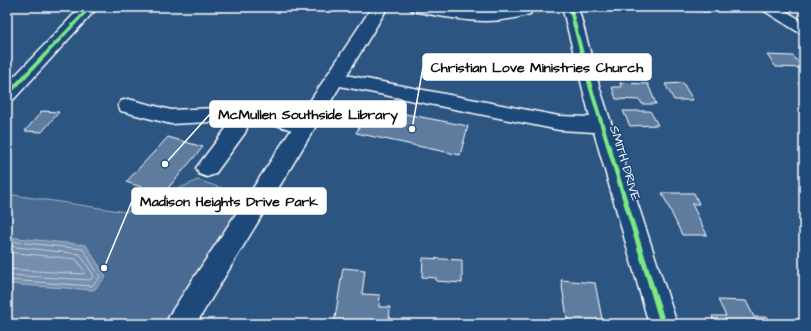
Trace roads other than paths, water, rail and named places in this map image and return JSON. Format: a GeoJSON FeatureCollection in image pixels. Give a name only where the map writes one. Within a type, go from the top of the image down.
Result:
{"type":"FeatureCollection","features":[{"type":"Feature","properties":{"kind":"street"},"geometry":{"type":"LineString","coordinates":[[7,95],[90,7]]}},
{"type":"Feature","properties":{"kind":"street"},"geometry":{"type":"LineString","coordinates":[[180,324],[380,7]]}},
{"type":"Feature","properties":{"kind":"street"},"geometry":{"type":"LineString","coordinates":[[426,8],[490,18],[515,15],[524,11],[526,7]]}},
{"type":"Feature","properties":{"kind":"street","name":"SMITH DRIVE"},"geometry":{"type":"LineString","coordinates":[[570,7],[591,89],[663,324]]}},
{"type":"Feature","properties":{"kind":"street"},"geometry":{"type":"LineString","coordinates":[[768,7],[804,29]]}},
{"type":"Feature","properties":{"kind":"street"},"geometry":{"type":"LineString","coordinates":[[334,79],[559,123],[602,125]]}},
{"type":"Feature","properties":{"kind":"street"},"geometry":{"type":"LineString","coordinates":[[128,106],[171,117],[261,113],[305,127]]}},
{"type":"Feature","properties":{"kind":"street"},"geometry":{"type":"LineString","coordinates":[[207,168],[238,128],[241,114]]}},
{"type":"Feature","properties":{"kind":"water"},"geometry":{"type":"Polygon","coordinates":[[[7,237],[86,245],[106,277],[94,290],[7,284],[7,237]]]}},
{"type":"Feature","properties":{"kind":"place","name":"Christian Love Ministries Church"},"geometry":{"type":"Point","coordinates":[412,129]}},
{"type":"Feature","properties":{"kind":"place","name":"McMullen Southside Library"},"geometry":{"type":"Point","coordinates":[165,164]}},
{"type":"Feature","properties":{"kind":"place","name":"Madison Heights Drive Park"},"geometry":{"type":"Point","coordinates":[104,268]}}]}
